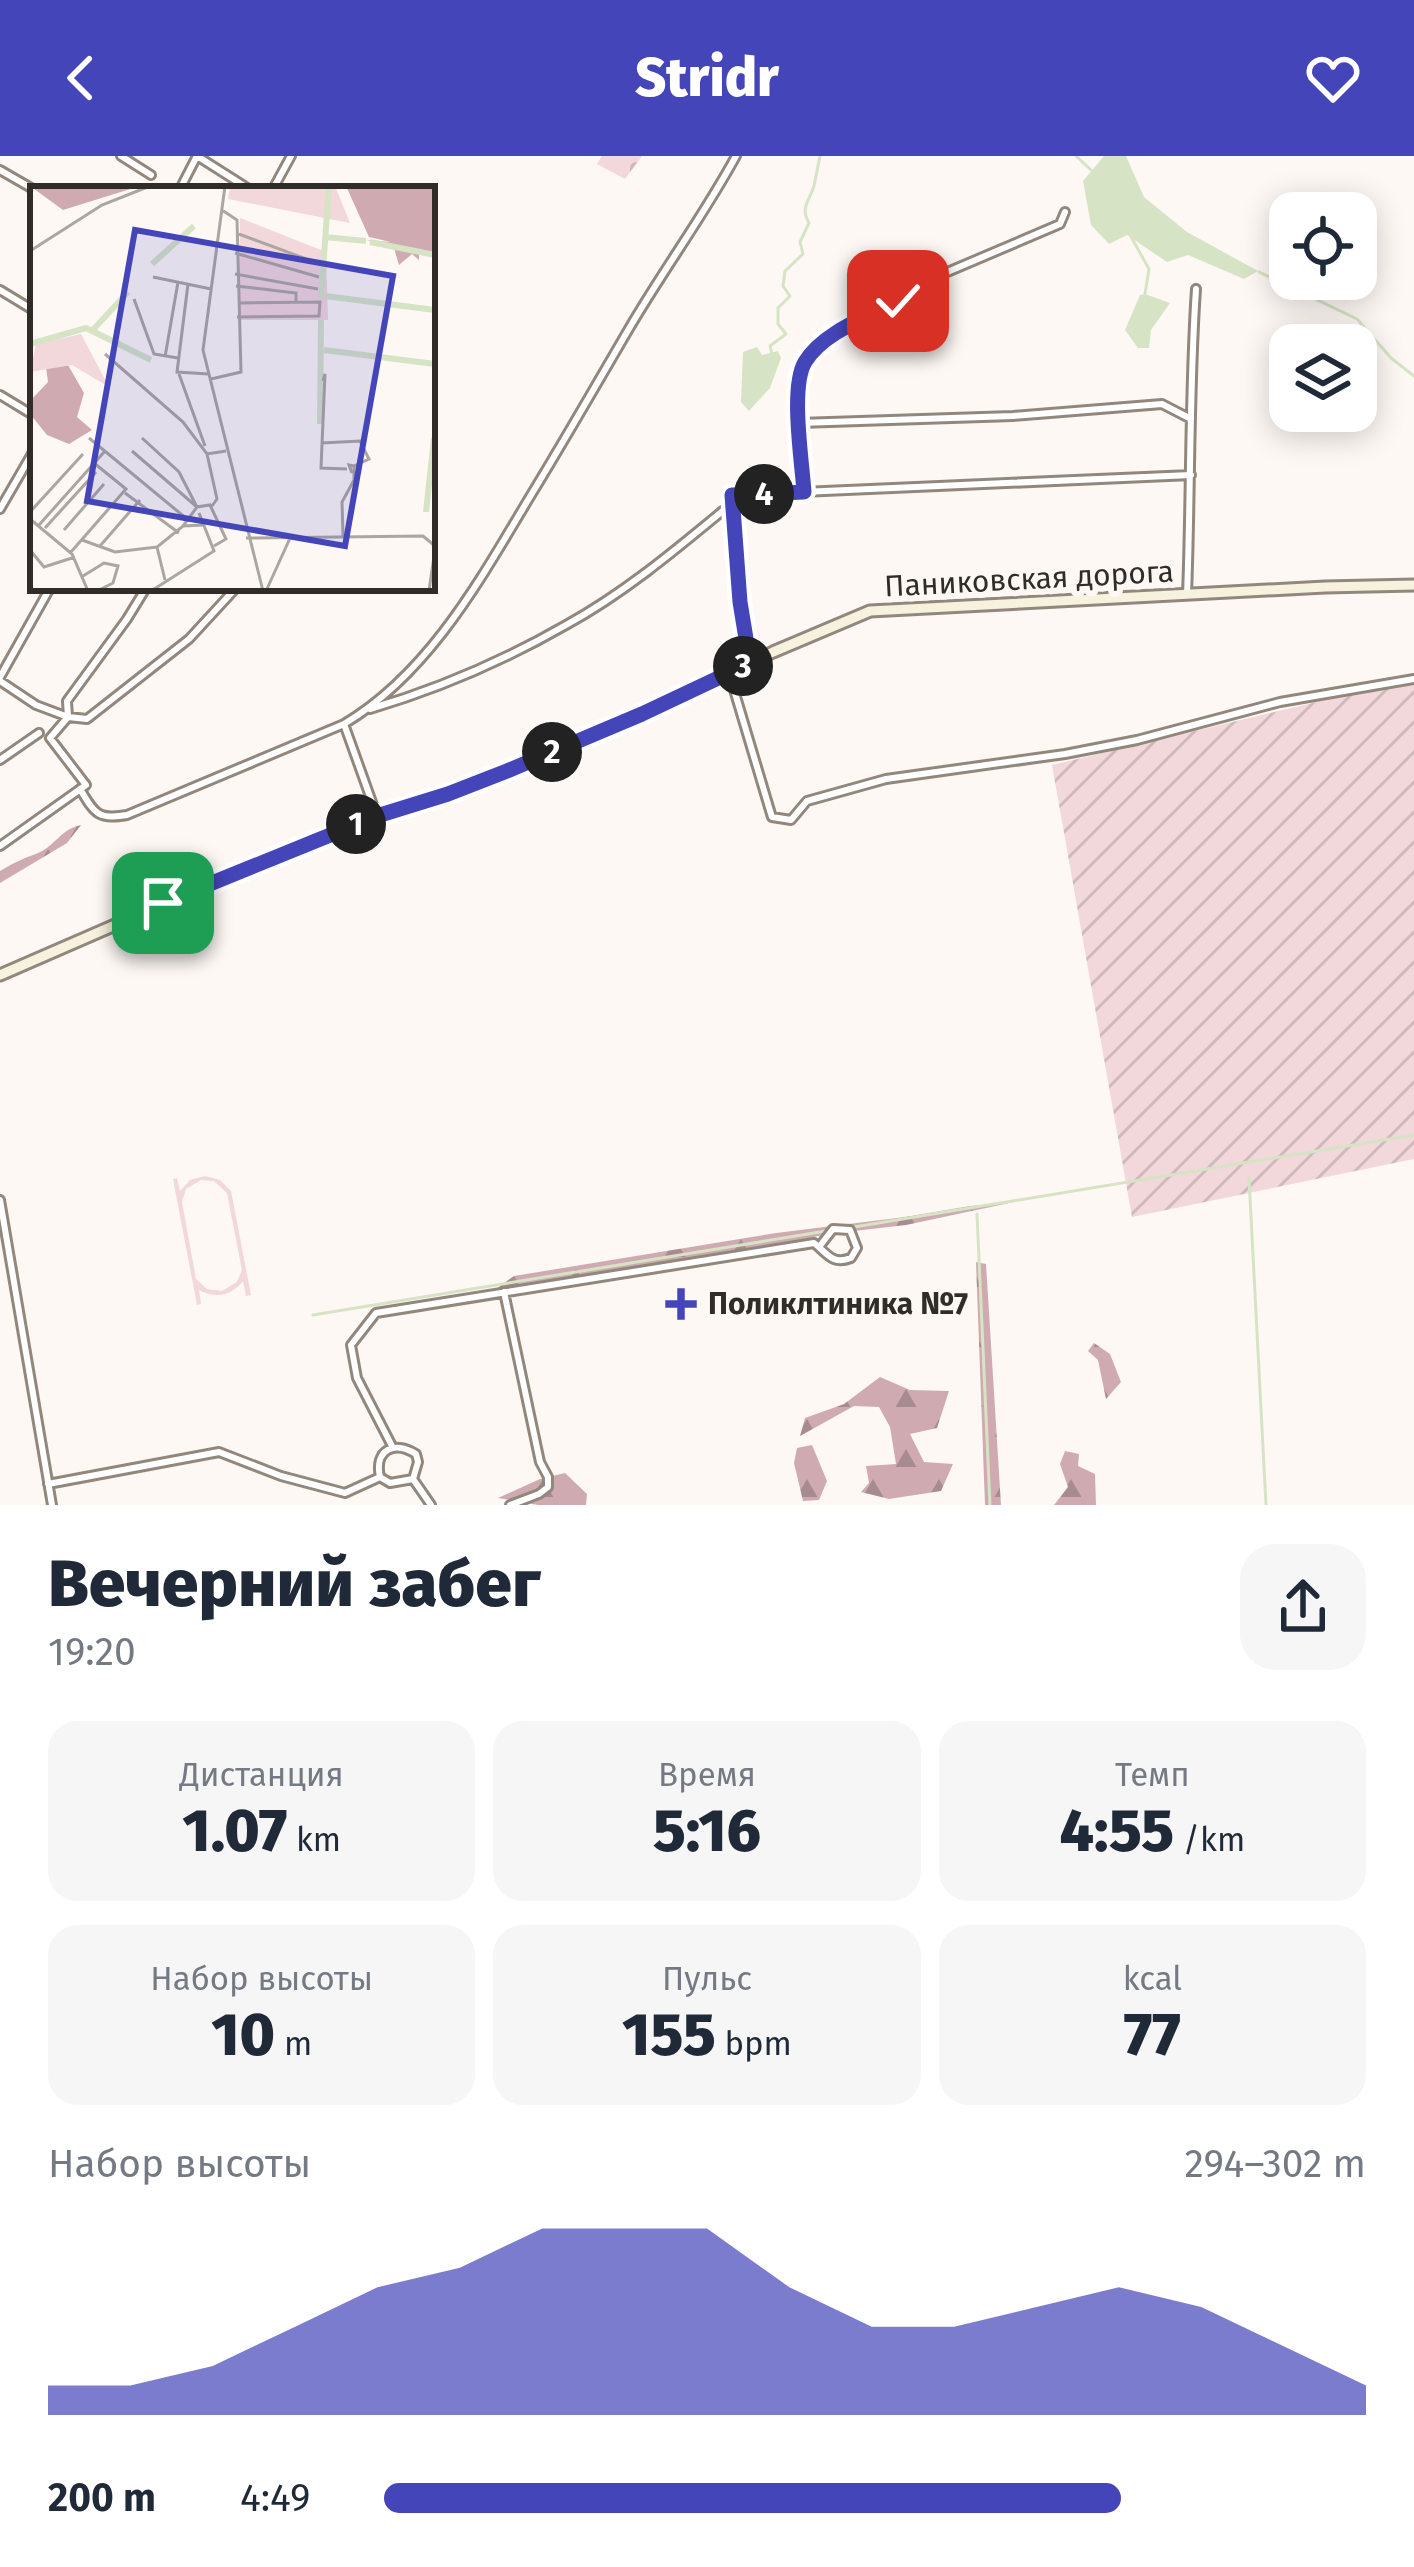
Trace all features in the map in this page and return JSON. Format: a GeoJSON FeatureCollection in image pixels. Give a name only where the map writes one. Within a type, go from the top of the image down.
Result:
{"type":"FeatureCollection","features":[{"type":"Feature","properties":{"kind":"street"},"geometry":{"type":"LineString","coordinates":[[122,156],[151,175]]}},
{"type":"Feature","properties":{"kind":"street"},"geometry":{"type":"LineString","coordinates":[[182,186],[197,156],[244,186]]}},
{"type":"Feature","properties":{"kind":"street"},"geometry":{"type":"LineString","coordinates":[[275,186],[291,156]]}},
{"type":"Feature","properties":{"kind":"street"},"geometry":{"type":"LineString","coordinates":[[80,789],[98,814],[108,818],[127,815],[344,724],[391,692],[486,571],[736,156]]}},
{"type":"Feature","properties":{"kind":"street"},"geometry":{"type":"LineString","coordinates":[[0,170],[30,187]]}},
{"type":"Feature","properties":{"kind":"street"},"geometry":{"type":"LineString","coordinates":[[804,492],[797,390],[804,363],[827,339],[931,279],[1060,224],[1066,212]]}},
{"type":"Feature","properties":{"kind":"street"},"geometry":{"type":"LineString","coordinates":[[1187,595],[1196,289]]}},
{"type":"Feature","properties":{"kind":"street"},"geometry":{"type":"LineString","coordinates":[[0,290],[30,308]]}},
{"type":"Feature","properties":{"kind":"street"},"geometry":{"type":"LineString","coordinates":[[0,395],[30,413]]}},
{"type":"Feature","properties":{"kind":"street"},"geometry":{"type":"LineString","coordinates":[[800,424],[1012,416],[1162,404],[1191,419]]}},
{"type":"Feature","properties":{"kind":"street"},"geometry":{"type":"LineString","coordinates":[[0,509],[30,457]]}},
{"type":"Feature","properties":{"kind":"street"},"geometry":{"type":"LineString","coordinates":[[750,663],[732,495],[1191,475]]}},
{"type":"Feature","properties":{"kind":"street"},"geometry":{"type":"LineString","coordinates":[[367,710],[420,694],[568,624],[659,563],[732,503]]}},
{"type":"Feature","properties":{"kind":"street","name":"Паниковская дорога"},"geometry":{"type":"LineString","coordinates":[[0,974],[257,863],[507,771],[869,611],[1414,585]]}},
{"type":"Feature","properties":{"kind":"street"},"geometry":{"type":"LineString","coordinates":[[48,591],[0,679],[36,705],[87,719],[188,639],[233,591]]}},
{"type":"Feature","properties":{"kind":"street"},"geometry":{"type":"LineString","coordinates":[[0,846],[86,785],[50,738],[68,717],[67,701],[144,591]]}},
{"type":"Feature","properties":{"kind":"street"},"geometry":{"type":"LineString","coordinates":[[729,673],[772,817],[791,820],[807,801],[886,779],[1065,754],[1280,702],[1414,680]]}},
{"type":"Feature","properties":{"kind":"street"},"geometry":{"type":"LineString","coordinates":[[344,724],[377,816]]}},
{"type":"Feature","properties":{"kind":"street"},"geometry":{"type":"LineString","coordinates":[[0,760],[39,733]]}},
{"type":"Feature","properties":{"kind":"street"},"geometry":{"type":"LineString","coordinates":[[0,1200],[52,1505]]}},
{"type":"Feature","properties":{"kind":"street"},"geometry":{"type":"LineString","coordinates":[[392,1447],[357,1378],[351,1345],[376,1313],[814,1243],[830,1259],[841,1262],[857,1248],[850,1230],[841,1229],[833,1229],[819,1246]]}},
{"type":"Feature","properties":{"kind":"street"},"geometry":{"type":"LineString","coordinates":[[504,1292],[548,1486],[510,1505]]}},
{"type":"Feature","properties":{"kind":"street"},"geometry":{"type":"LineString","coordinates":[[404,1447],[416,1454],[413,1479],[390,1483],[380,1477],[381,1454],[404,1447]]}},
{"type":"Feature","properties":{"kind":"street"},"geometry":{"type":"LineString","coordinates":[[48,1484],[219,1452],[345,1493],[380,1477]]}},
{"type":"Feature","properties":{"kind":"street"},"geometry":{"type":"LineString","coordinates":[[413,1479],[431,1505]]}},
{"type":"Feature","properties":{"kind":"green space"},"geometry":{"type":"Polygon","coordinates":[[[602,156],[642,156],[625,179],[597,164],[602,156]]]}},
{"type":"Feature","properties":{"kind":"green space"},"geometry":{"type":"Polygon","coordinates":[[[1414,684],[1414,1159],[1132,1217],[1052,765],[1388,685],[1414,684]]]}},
{"type":"Feature","properties":{"kind":"green space"},"geometry":{"type":"Polygon","coordinates":[[[81,825],[67,843],[0,883],[0,871],[81,825]]]}},
{"type":"Feature","properties":{"kind":"green space"},"geometry":{"type":"Polygon","coordinates":[[[205,1176],[220,1180],[231,1191],[251,1295],[246,1296],[243,1281],[223,1294],[199,1290],[201,1304],[197,1305],[173,1179],[177,1178],[180,1191],[190,1180],[205,1176]],[[201,1180],[186,1189],[182,1202],[196,1279],[207,1289],[222,1291],[237,1282],[242,1270],[227,1193],[214,1181],[201,1180]]]}},
{"type":"Feature","properties":{"kind":"green space"},"geometry":{"type":"Polygon","coordinates":[[[1014,1202],[906,1225],[493,1291],[514,1276],[776,1233],[1014,1202]]]}},
{"type":"Feature","properties":{"kind":"green space"},"geometry":{"type":"Polygon","coordinates":[[[976,1262],[986,1264],[1001,1505],[985,1505],[976,1262]]]}},
{"type":"Feature","properties":{"kind":"green space"},"geometry":{"type":"Polygon","coordinates":[[[1094,1343],[1110,1354],[1121,1382],[1106,1399],[1098,1360],[1088,1351],[1094,1343]]]}},
{"type":"Feature","properties":{"kind":"green space"},"geometry":{"type":"Polygon","coordinates":[[[880,1377],[910,1390],[949,1391],[937,1428],[910,1434],[924,1462],[953,1464],[941,1491],[889,1499],[861,1492],[869,1483],[866,1466],[896,1464],[890,1427],[879,1407],[854,1406],[800,1436],[805,1418],[844,1404],[880,1377]]]}},
{"type":"Feature","properties":{"kind":"green space"},"geometry":{"type":"Polygon","coordinates":[[[812,1445],[827,1481],[819,1500],[803,1501],[794,1463],[797,1448],[812,1445]]]}},
{"type":"Feature","properties":{"kind":"green space"},"geometry":{"type":"Polygon","coordinates":[[[1065,1451],[1079,1454],[1078,1466],[1095,1474],[1096,1505],[1054,1505],[1068,1487],[1060,1464],[1065,1451]]]}},
{"type":"Feature","properties":{"kind":"green space"},"geometry":{"type":"Polygon","coordinates":[[[565,1473],[587,1494],[586,1505],[538,1505],[498,1498],[540,1479],[565,1473]]]}},
{"type":"Feature","properties":{"kind":"shaded area"},"geometry":{"type":"Polygon","coordinates":[[[1104,156],[1126,156],[1144,197],[1187,232],[1258,271],[1244,279],[1188,255],[1167,262],[1127,235],[1109,244],[1091,225],[1083,181],[1104,156]]]}},
{"type":"Feature","properties":{"kind":"shaded area"},"geometry":{"type":"Polygon","coordinates":[[[1140,295],[1170,303],[1151,330],[1149,348],[1138,348],[1125,330],[1140,295]]]}},
{"type":"Feature","properties":{"kind":"shaded area"},"geometry":{"type":"Polygon","coordinates":[[[757,347],[762,355],[778,351],[781,358],[770,388],[749,411],[741,402],[743,352],[757,347]]]}},
{"type":"Feature","properties":{"kind":"waterway"},"geometry":{"type":"LineString","coordinates":[[772,354],[770,346],[786,334],[778,324],[778,308],[790,296],[783,286],[785,271],[803,254],[800,242],[809,223],[805,208],[820,156]]}},
{"type":"Feature","properties":{"kind":"waterway"},"geometry":{"type":"LineString","coordinates":[[1076,156],[1091,170]]}},
{"type":"Feature","properties":{"kind":"waterway"},"geometry":{"type":"LineString","coordinates":[[1130,235],[1149,269],[1145,294]]}},
{"type":"Feature","properties":{"kind":"waterway"},"geometry":{"type":"LineString","coordinates":[[1259,272],[1357,319],[1414,376]]}},
{"type":"Feature","properties":{"kind":"waterway"},"geometry":{"type":"LineString","coordinates":[[848,1228],[1414,1135]]}},
{"type":"Feature","properties":{"kind":"waterway"},"geometry":{"type":"LineString","coordinates":[[1249,1178],[1266,1505]]}},
{"type":"Feature","properties":{"kind":"waterway"},"geometry":{"type":"LineString","coordinates":[[977,1214],[990,1505]]}},
{"type":"Feature","properties":{"kind":"waterway"},"geometry":{"type":"LineString","coordinates":[[313,1315],[826,1231]]}},
{"type":"Feature","properties":{"kind":"place","name":"Поликлтиника №7"},"geometry":{"type":"Point","coordinates":[681,1304]}},
{"type":"Feature","properties":{"kind":"route"},"geometry":{"type":"LineString","coordinates":[[163,903],[377,816],[507,771],[750,663],[732,495],[804,492],[797,390],[804,363],[827,339],[898,301]]}}]}
